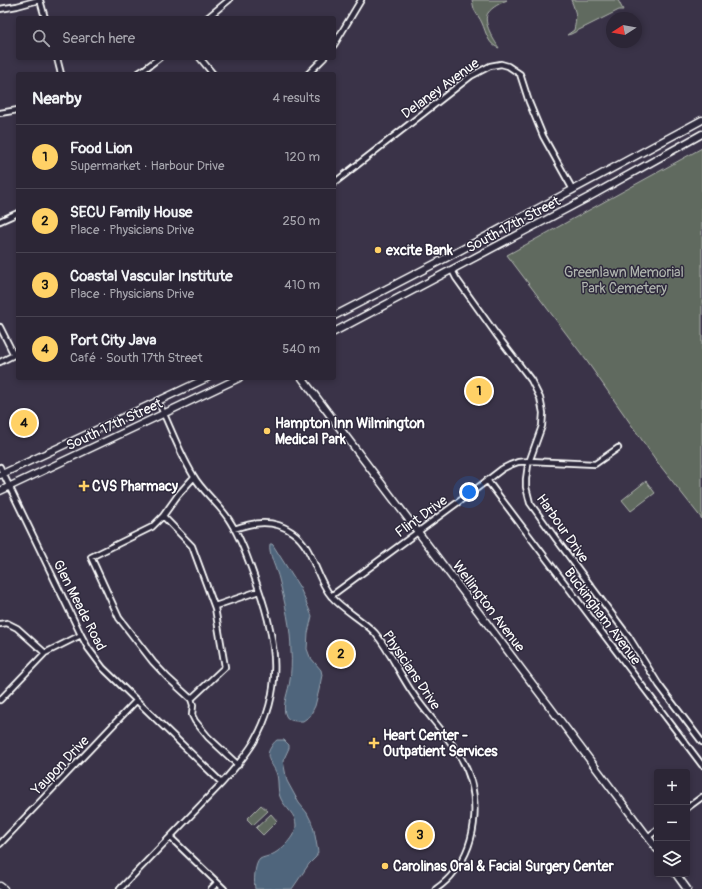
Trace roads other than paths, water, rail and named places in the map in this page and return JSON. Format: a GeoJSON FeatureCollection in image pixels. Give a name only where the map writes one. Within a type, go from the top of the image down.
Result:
{"type":"FeatureCollection","features":[{"type":"Feature","properties":{"kind":"main road","name":"South 17th Street"},"geometry":{"type":"LineString","coordinates":[[336,315],[702,120]]}},
{"type":"Feature","properties":{"kind":"main road","name":"South 17th Street"},"geometry":{"type":"LineString","coordinates":[[336,331],[589,198],[702,134]]}},
{"type":"Feature","properties":{"kind":"main road","name":"South 17th Street"},"geometry":{"type":"LineString","coordinates":[[2,474],[203,380]]}},
{"type":"Feature","properties":{"kind":"main road","name":"South 17th Street"},"geometry":{"type":"LineString","coordinates":[[0,491],[235,380]]}},
{"type":"Feature","properties":{"kind":"main road","name":"Wellington Avenue"},"geometry":{"type":"LineString","coordinates":[[303,380],[654,845]]}},
{"type":"Feature","properties":{"kind":"main road"},"geometry":{"type":"LineString","coordinates":[[678,877],[687,889]]}},
{"type":"Feature","properties":{"kind":"main road"},"geometry":{"type":"LineString","coordinates":[[0,886],[4,889]]}},
{"type":"Feature","properties":{"kind":"street"},"geometry":{"type":"LineString","coordinates":[[0,9],[39,0],[44,16]]}},
{"type":"Feature","properties":{"kind":"street"},"geometry":{"type":"LineString","coordinates":[[209,16],[229,0]]}},
{"type":"Feature","properties":{"kind":"street"},"geometry":{"type":"LineString","coordinates":[[336,42],[361,0]]}},
{"type":"Feature","properties":{"kind":"street"},"geometry":{"type":"LineString","coordinates":[[57,60],[60,72]]}},
{"type":"Feature","properties":{"kind":"street"},"geometry":{"type":"LineString","coordinates":[[140,72],[156,60]]}},
{"type":"Feature","properties":{"kind":"street"},"geometry":{"type":"LineString","coordinates":[[202,60],[211,72]]}},
{"type":"Feature","properties":{"kind":"street"},"geometry":{"type":"LineString","coordinates":[[310,72],[322,60]]}},
{"type":"Feature","properties":{"kind":"street","name":"Delaney Avenue"},"geometry":{"type":"LineString","coordinates":[[336,181],[471,76],[490,66],[501,64],[508,66],[520,74],[529,102],[543,136],[572,190]]}},
{"type":"Feature","properties":{"kind":"street"},"geometry":{"type":"LineString","coordinates":[[0,113],[16,110]]}},
{"type":"Feature","properties":{"kind":"street"},"geometry":{"type":"LineString","coordinates":[[0,222],[16,214]]}},
{"type":"Feature","properties":{"kind":"street","name":"Harbour Drive"},"geometry":{"type":"LineString","coordinates":[[452,270],[456,278],[539,393],[543,413],[542,426],[530,461],[526,479],[526,487],[530,503],[629,637],[659,685],[702,742]]}},
{"type":"Feature","properties":{"kind":"street"},"geometry":{"type":"LineString","coordinates":[[0,327],[16,354],[0,362]]}},
{"type":"Feature","properties":{"kind":"street"},"geometry":{"type":"LineString","coordinates":[[120,889],[238,765],[254,743],[261,730],[267,713],[274,682],[274,647],[272,635],[246,554],[234,529],[221,509],[194,476],[158,401]]}},
{"type":"Feature","properties":{"kind":"street","name":"Flint Drive"},"geometry":{"type":"LineString","coordinates":[[331,596],[502,469],[518,462],[530,461],[595,464],[618,448]]}},
{"type":"Feature","properties":{"kind":"street","name":"Glen Meade Road"},"geometry":{"type":"LineString","coordinates":[[0,467],[2,474],[81,635],[91,652],[103,668],[136,701],[222,782]]}},
{"type":"Feature","properties":{"kind":"street"},"geometry":{"type":"LineString","coordinates":[[194,476],[163,516],[152,527],[91,557],[119,618],[153,662],[191,699],[194,721],[208,737],[238,765]]}},
{"type":"Feature","properties":{"kind":"street","name":"Buckingham Avenue"},"geometry":{"type":"LineString","coordinates":[[487,480],[702,765]]}},
{"type":"Feature","properties":{"kind":"street"},"geometry":{"type":"LineString","coordinates":[[163,516],[192,546],[215,606],[225,666],[191,699]]}},
{"type":"Feature","properties":{"kind":"street","name":"Physicians Drive"},"geometry":{"type":"LineString","coordinates":[[234,529],[254,523],[279,525],[292,532],[302,541],[331,596],[366,625],[379,639],[391,656],[412,692],[455,749],[467,771],[473,794],[473,829],[460,864],[447,880],[436,889]]}},
{"type":"Feature","properties":{"kind":"street"},"geometry":{"type":"LineString","coordinates":[[215,606],[259,591]]}},
{"type":"Feature","properties":{"kind":"street"},"geometry":{"type":"LineString","coordinates":[[0,624],[7,623],[17,628],[44,653]]}},
{"type":"Feature","properties":{"kind":"street"},"geometry":{"type":"LineString","coordinates":[[0,700],[44,653],[81,635]]}},
{"type":"Feature","properties":{"kind":"street","name":"Yaupon Drive"},"geometry":{"type":"LineString","coordinates":[[0,844],[136,701]]}},
{"type":"Feature","properties":{"kind":"street"},"geometry":{"type":"LineString","coordinates":[[690,806],[702,797]]}},
{"type":"Feature","properties":{"kind":"street"},"geometry":{"type":"LineString","coordinates":[[648,837],[654,832]]}},
{"type":"Feature","properties":{"kind":"street"},"geometry":{"type":"LineString","coordinates":[[170,837],[224,889]]}},
{"type":"Feature","properties":{"kind":"street"},"geometry":{"type":"LineString","coordinates":[[211,889],[218,882]]}},
{"type":"Feature","properties":{"kind":"water"},"geometry":{"type":"Polygon","coordinates":[[[270,544],[273,545],[300,588],[312,616],[308,633],[307,649],[310,657],[321,670],[322,675],[315,706],[310,716],[303,721],[294,721],[287,718],[284,708],[291,670],[290,634],[278,575],[271,557],[270,544]]]}},
{"type":"Feature","properties":{"kind":"water"},"geometry":{"type":"Polygon","coordinates":[[[277,740],[284,740],[289,745],[283,761],[287,781],[311,821],[318,852],[316,857],[309,864],[292,889],[255,889],[255,874],[258,861],[261,858],[270,856],[283,847],[294,834],[296,825],[296,821],[280,796],[276,771],[268,755],[273,744],[277,740]]]}},
{"type":"Feature","properties":{"kind":"place","name":"excite Bank"},"geometry":{"type":"Point","coordinates":[378,250]}},
{"type":"Feature","properties":{"kind":"place","name":"Food Lion"},"geometry":{"type":"Point","coordinates":[479,391]}},
{"type":"Feature","properties":{"kind":"place","name":"Port City Java"},"geometry":{"type":"Point","coordinates":[24,423]}},
{"type":"Feature","properties":{"kind":"place","name":"Hampton Inn Wilmington Medical Park"},"geometry":{"type":"Point","coordinates":[267,431]}},
{"type":"Feature","properties":{"kind":"place","name":"CVS Pharmacy"},"geometry":{"type":"Point","coordinates":[84,486]}},
{"type":"Feature","properties":{"kind":"place","name":"SECU Family House"},"geometry":{"type":"Point","coordinates":[341,654]}},
{"type":"Feature","properties":{"kind":"place","name":"Heart Center - Outpatient Services"},"geometry":{"type":"Point","coordinates":[374,743]}},
{"type":"Feature","properties":{"kind":"place","name":"Coastal Vascular Institute"},"geometry":{"type":"Point","coordinates":[420,835]}},
{"type":"Feature","properties":{"kind":"place","name":"Carolinas Oral & Facial Surgery Center"},"geometry":{"type":"Point","coordinates":[385,866]}},
{"type":"Feature","properties":{"kind":"park label","name":"Greenlawn Memorial Park Cemetery"},"geometry":{"type":"Point","coordinates":[624,280]}}]}
